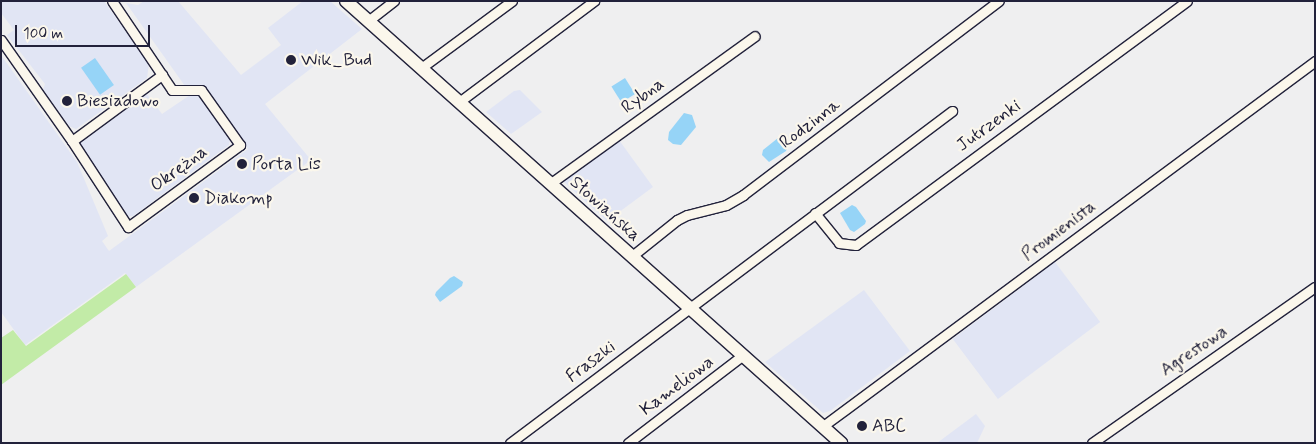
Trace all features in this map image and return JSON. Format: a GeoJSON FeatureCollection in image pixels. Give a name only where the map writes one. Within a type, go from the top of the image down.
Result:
{"type":"FeatureCollection","features":[{"type":"Feature","properties":{"kind":"street","name":"Okrężna"},"geometry":{"type":"LineString","coordinates":[[1,40],[72,141],[128,227],[240,145],[201,90],[172,90],[112,1]]}},
{"type":"Feature","properties":{"kind":"street","name":"Słowiańska"},"geometry":{"type":"LineString","coordinates":[[346,1],[841,443]]}},
{"type":"Feature","properties":{"kind":"street"},"geometry":{"type":"LineString","coordinates":[[368,21],[394,1]]}},
{"type":"Feature","properties":{"kind":"street"},"geometry":{"type":"LineString","coordinates":[[421,68],[512,1]]}},
{"type":"Feature","properties":{"kind":"street"},"geometry":{"type":"LineString","coordinates":[[459,102],[594,1]]}},
{"type":"Feature","properties":{"kind":"street","name":"Rodzinna"},"geometry":{"type":"LineString","coordinates":[[632,256],[677,220],[687,215],[726,204],[743,195],[999,1]]}},
{"type":"Feature","properties":{"kind":"street","name":"Jutrzenki"},"geometry":{"type":"LineString","coordinates":[[815,213],[839,243],[856,245],[1187,1]]}},
{"type":"Feature","properties":{"kind":"street","name":"Rybna"},"geometry":{"type":"LineString","coordinates":[[551,183],[755,36]]}},
{"type":"Feature","properties":{"kind":"street","name":"Promienista"},"geometry":{"type":"LineString","coordinates":[[823,426],[1315,61]]}},
{"type":"Feature","properties":{"kind":"street"},"geometry":{"type":"LineString","coordinates":[[72,141],[162,75]]}},
{"type":"Feature","properties":{"kind":"street","name":"Jutrzenki"},"geometry":{"type":"LineString","coordinates":[[690,307],[952,111]]}},
{"type":"Feature","properties":{"kind":"street","name":"Agrestowa"},"geometry":{"type":"LineString","coordinates":[[1092,443],[1315,287]]}},
{"type":"Feature","properties":{"kind":"street","name":"Fraszki"},"geometry":{"type":"LineString","coordinates":[[510,443],[690,307]]}},
{"type":"Feature","properties":{"kind":"street","name":"Kameliowa"},"geometry":{"type":"LineString","coordinates":[[628,443],[743,355]]}},
{"type":"Feature","properties":{"kind":"shaded area"},"geometry":{"type":"Polygon","coordinates":[[[1,1],[104,1],[149,64],[147,78],[76,129],[69,126],[43,90],[45,84],[7,35],[14,30],[1,13],[1,1]]]}},
{"type":"Feature","properties":{"kind":"shaded area"},"geometry":{"type":"Polygon","coordinates":[[[144,1],[178,1],[241,75],[281,45],[268,28],[303,1],[330,1],[362,29],[265,104],[311,160],[136,287],[125,273],[25,345],[1,312],[1,55],[77,162],[108,236],[102,241],[109,251],[248,149],[203,85],[185,86],[126,3],[138,5],[144,1]]]}},
{"type":"Feature","properties":{"kind":"shaded area"},"geometry":{"type":"Polygon","coordinates":[[[520,90],[542,112],[511,134],[486,112],[514,91],[520,90]]]}},
{"type":"Feature","properties":{"kind":"shaded area"},"geometry":{"type":"Polygon","coordinates":[[[193,93],[199,94],[230,139],[229,145],[133,216],[125,217],[110,196],[111,190],[79,144],[147,94],[162,114],[193,93]]]}},
{"type":"Feature","properties":{"kind":"shaded area"},"geometry":{"type":"Polygon","coordinates":[[[619,140],[653,187],[607,221],[563,181],[619,140]]]}},
{"type":"Feature","properties":{"kind":"shaded area"},"geometry":{"type":"Polygon","coordinates":[[[1055,262],[1100,322],[998,399],[953,339],[1055,262]]]}},
{"type":"Feature","properties":{"kind":"shaded area"},"geometry":{"type":"Polygon","coordinates":[[[864,290],[910,351],[830,411],[823,413],[765,362],[864,290]]]}},
{"type":"Feature","properties":{"kind":"shaded area"},"geometry":{"type":"Polygon","coordinates":[[[976,414],[985,426],[977,443],[937,443],[976,414]]]}},
{"type":"Feature","properties":{"kind":"green space"},"geometry":{"type":"Polygon","coordinates":[[[126,274],[136,287],[1,385],[1,338],[13,330],[26,346],[126,274]]]}},
{"type":"Feature","properties":{"kind":"water"},"geometry":{"type":"Polygon","coordinates":[[[95,58],[114,85],[100,95],[81,68],[95,58]]]}},
{"type":"Feature","properties":{"kind":"water"},"geometry":{"type":"Polygon","coordinates":[[[625,78],[635,94],[621,103],[611,86],[625,78]]]}},
{"type":"Feature","properties":{"kind":"water"},"geometry":{"type":"Polygon","coordinates":[[[684,113],[692,115],[696,127],[681,145],[673,144],[668,140],[669,132],[684,113]]]}},
{"type":"Feature","properties":{"kind":"water"},"geometry":{"type":"Polygon","coordinates":[[[778,138],[782,139],[788,146],[786,151],[769,162],[762,155],[763,150],[778,138]]]}},
{"type":"Feature","properties":{"kind":"water"},"geometry":{"type":"Polygon","coordinates":[[[852,205],[856,207],[866,221],[865,224],[854,232],[850,230],[840,213],[852,205]]]}},
{"type":"Feature","properties":{"kind":"water"},"geometry":{"type":"Polygon","coordinates":[[[454,276],[463,282],[462,286],[440,302],[435,295],[436,292],[454,276]]]}},
{"type":"Feature","properties":{"kind":"place","name":"Wik_Bud"},"geometry":{"type":"Point","coordinates":[291,60]}},
{"type":"Feature","properties":{"kind":"place","name":"Biesiadowo"},"geometry":{"type":"Point","coordinates":[67,101]}},
{"type":"Feature","properties":{"kind":"place","name":"Porta Lis"},"geometry":{"type":"Point","coordinates":[242,164]}},
{"type":"Feature","properties":{"kind":"place","name":"Diakomp"},"geometry":{"type":"Point","coordinates":[194,198]}},
{"type":"Feature","properties":{"kind":"place","name":"ABC"},"geometry":{"type":"Point","coordinates":[862,426]}}]}
